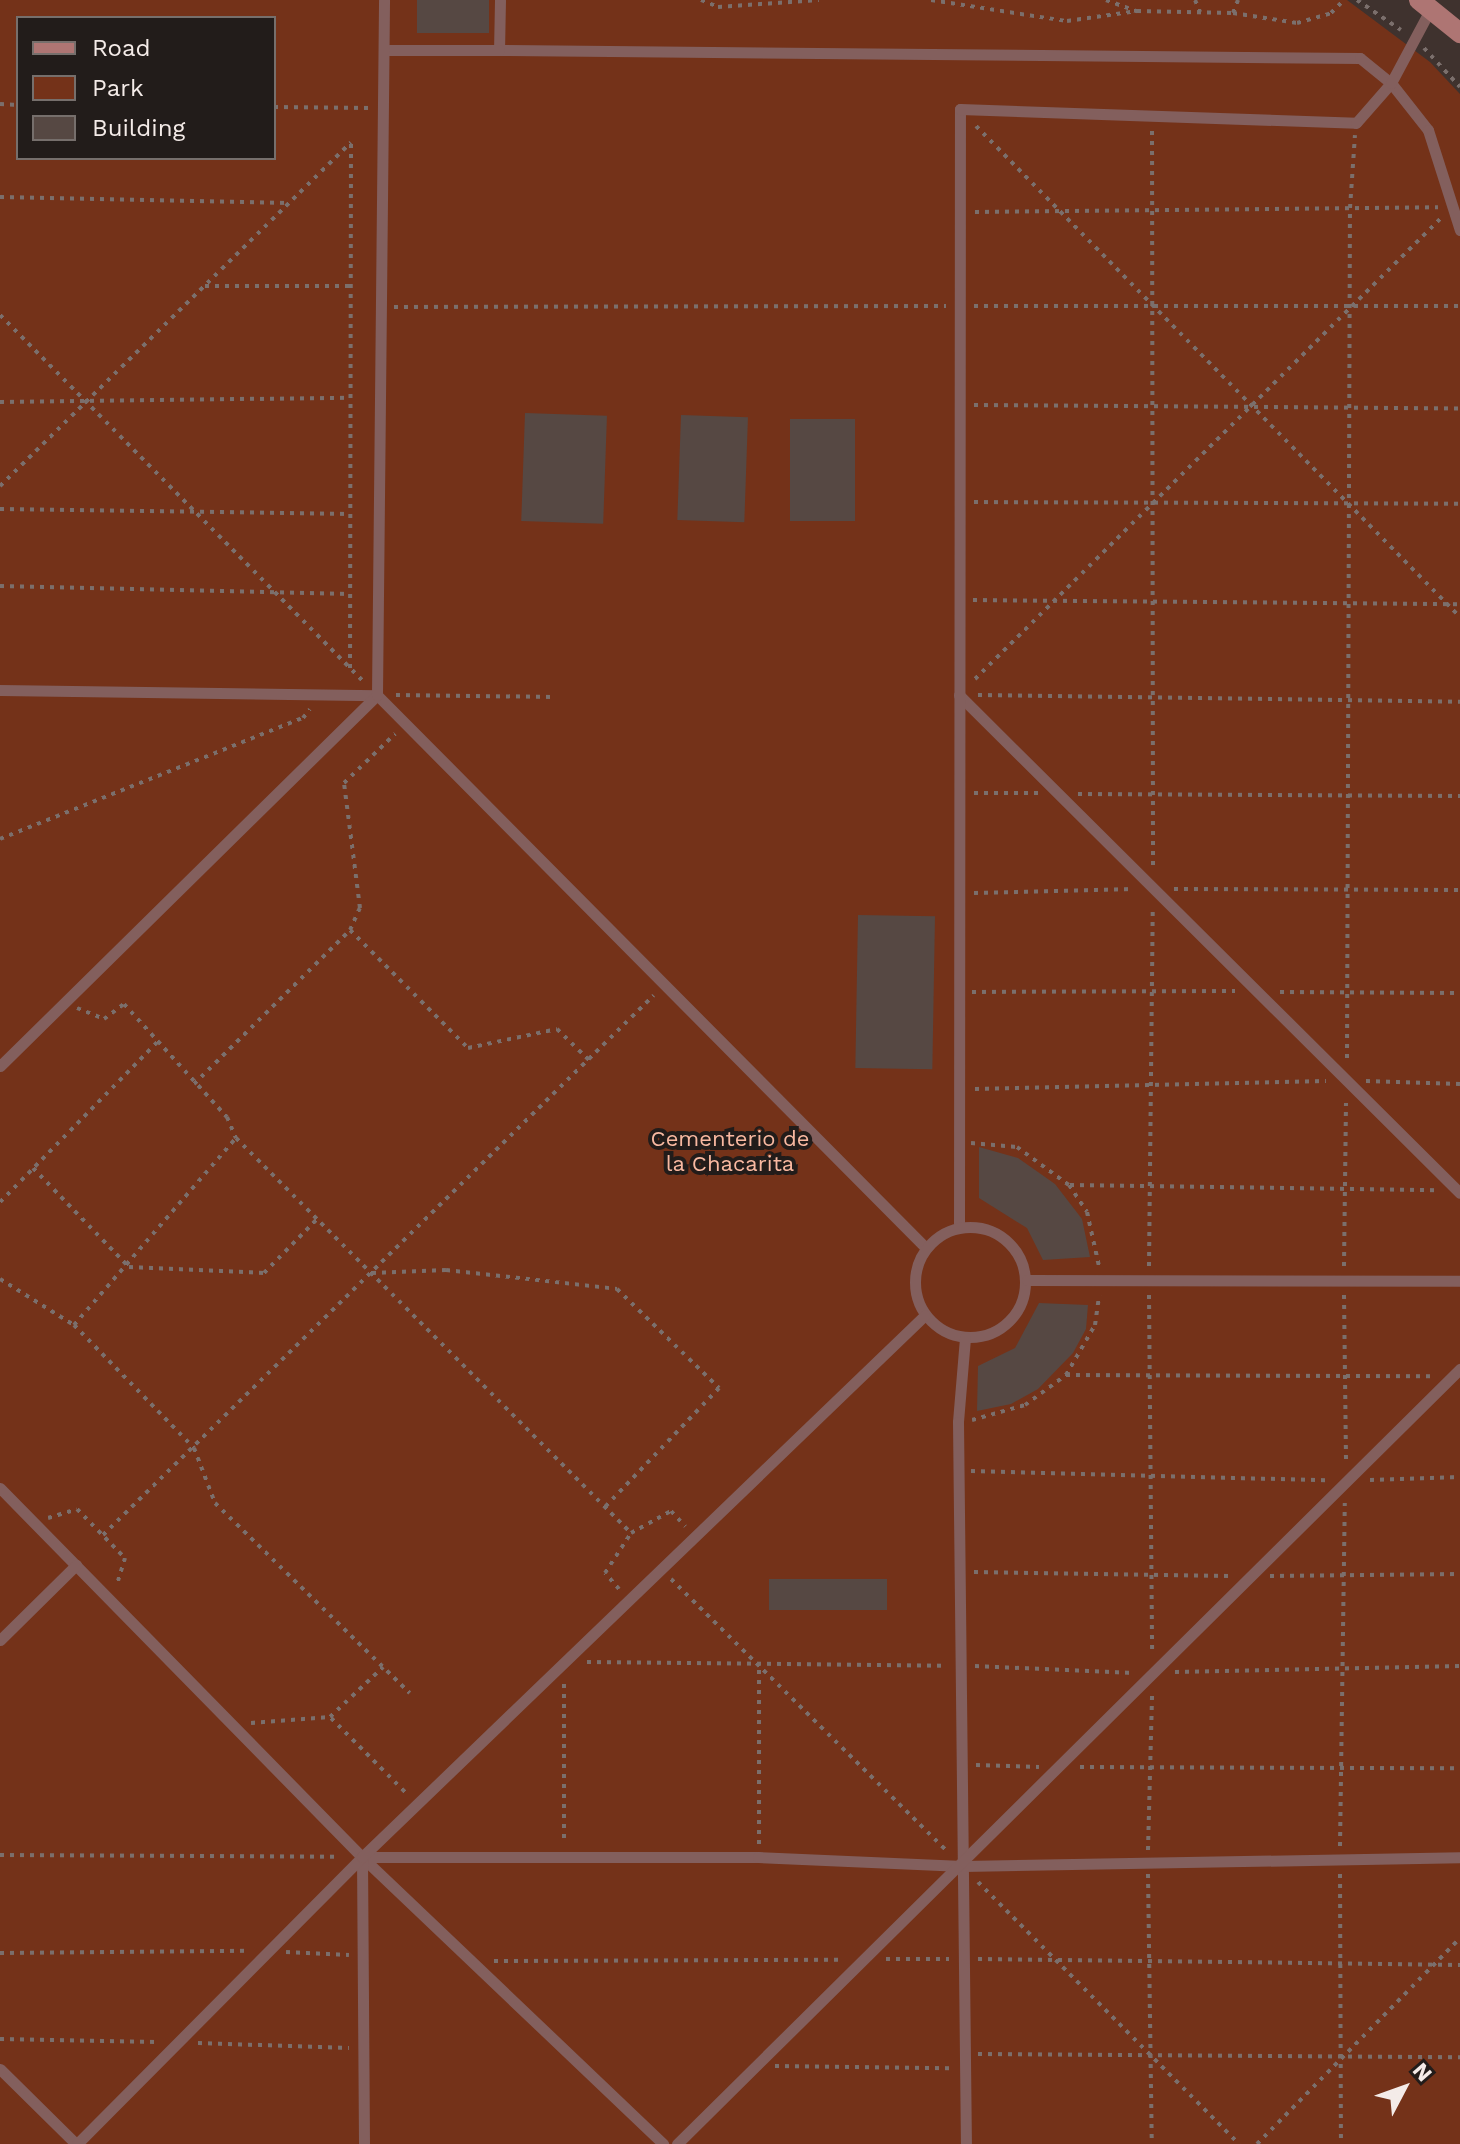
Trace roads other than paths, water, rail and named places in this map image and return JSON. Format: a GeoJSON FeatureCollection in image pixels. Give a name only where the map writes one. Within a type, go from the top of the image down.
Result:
{"type":"FeatureCollection","features":[{"type":"Feature","properties":{"kind":"main road"},"geometry":{"type":"LineString","coordinates":[[1429,3],[1460,33]]}},
{"type":"Feature","properties":{"kind":"lane"},"geometry":{"type":"LineString","coordinates":[[0,1066],[377,695],[384,0]]}},
{"type":"Feature","properties":{"kind":"lane"},"geometry":{"type":"LineString","coordinates":[[499,50],[500,0]]}},
{"type":"Feature","properties":{"kind":"lane"},"geometry":{"type":"LineString","coordinates":[[959,1226],[960,109],[1356,123],[1391,83],[1429,3]]}},
{"type":"Feature","properties":{"kind":"lane"},"geometry":{"type":"LineString","coordinates":[[385,50],[1360,58],[1391,83],[1428,130],[1460,230]]}},
{"type":"Feature","properties":{"kind":"lane"},"geometry":{"type":"LineString","coordinates":[[0,690],[377,695],[662,988],[925,1247]]}},
{"type":"Feature","properties":{"kind":"lane"},"geometry":{"type":"LineString","coordinates":[[959,695],[1459,1192]]}},
{"type":"Feature","properties":{"kind":"lane"},"geometry":{"type":"LineString","coordinates":[[959,1226],[991,1229],[1017,1249],[1027,1280],[1019,1311],[996,1332],[965,1338],[943,1331],[925,1315],[913,1281],[925,1247],[959,1226]]}},
{"type":"Feature","properties":{"kind":"lane"},"geometry":{"type":"LineString","coordinates":[[1027,1280],[1460,1281]]}},
{"type":"Feature","properties":{"kind":"lane"},"geometry":{"type":"LineString","coordinates":[[0,2069],[77,2144],[362,1857],[925,1315]]}},
{"type":"Feature","properties":{"kind":"lane"},"geometry":{"type":"LineString","coordinates":[[965,1338],[958,1471],[966,2144]]}},
{"type":"Feature","properties":{"kind":"lane"},"geometry":{"type":"LineString","coordinates":[[677,2144],[963,1866],[1058,1767],[1456,1372]]}},
{"type":"Feature","properties":{"kind":"lane"},"geometry":{"type":"LineString","coordinates":[[0,1488],[362,1857],[663,2144]]}},
{"type":"Feature","properties":{"kind":"lane"},"geometry":{"type":"LineString","coordinates":[[0,1640],[76,1565]]}},
{"type":"Feature","properties":{"kind":"lane"},"geometry":{"type":"LineString","coordinates":[[362,1857],[758,1857],[963,1866],[1460,1857]]}},
{"type":"Feature","properties":{"kind":"lane"},"geometry":{"type":"LineString","coordinates":[[362,1857],[364,2144]]}},
{"type":"Feature","properties":{"kind":"park label","name":"Cementerio de la Chacarita"},"geometry":{"type":"Point","coordinates":[730,1150]}}]}
